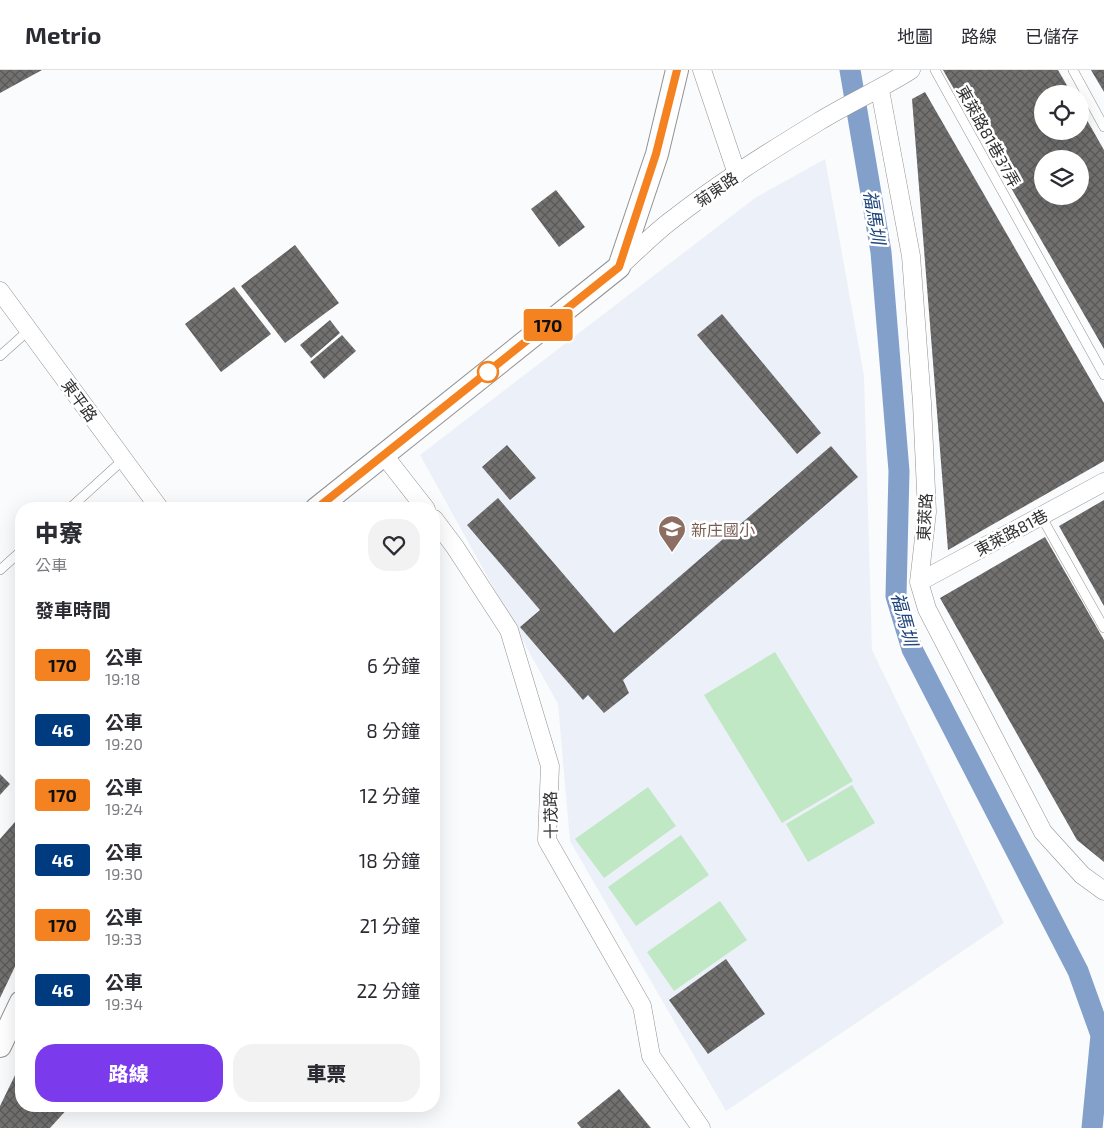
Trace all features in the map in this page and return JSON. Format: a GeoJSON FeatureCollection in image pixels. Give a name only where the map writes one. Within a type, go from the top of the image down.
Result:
{"type":"FeatureCollection","features":[{"type":"Feature","properties":{"kind":"street"},"geometry":{"type":"LineString","coordinates":[[325,502],[619,267],[656,154],[677,70]]}},
{"type":"Feature","properties":{"kind":"street"},"geometry":{"type":"LineString","coordinates":[[702,70],[737,174]]}},
{"type":"Feature","properties":{"kind":"street"},"geometry":{"type":"LineString","coordinates":[[880,90],[911,70]]}},
{"type":"Feature","properties":{"kind":"street","name":"菊東路"},"geometry":{"type":"LineString","coordinates":[[619,267],[673,219],[737,174],[819,121],[861,97],[880,90]]}},
{"type":"Feature","properties":{"kind":"street","name":"東萊路"},"geometry":{"type":"LineString","coordinates":[[880,90],[911,256],[922,404],[927,512],[919,582],[927,609],[1043,832],[1082,875],[1104,891]]}},
{"type":"Feature","properties":{"kind":"street","name":"東平路"},"geometry":{"type":"LineString","coordinates":[[0,291],[155,502]]}},
{"type":"Feature","properties":{"kind":"street"},"geometry":{"type":"LineString","coordinates":[[383,454],[421,502]]}},
{"type":"Feature","properties":{"kind":"street","name":"東萊路81巷"},"geometry":{"type":"LineString","coordinates":[[919,582],[1104,482]]}},
{"type":"Feature","properties":{"kind":"street","name":"十茂路"},"geometry":{"type":"LineString","coordinates":[[440,527],[456,547],[509,630],[550,766],[546,840],[642,1006],[651,1056],[702,1128]]}},
{"type":"Feature","properties":{"kind":"street"},"geometry":{"type":"LineString","coordinates":[[0,1046],[15,1015]]}},
{"type":"Feature","properties":{"kind":"lane","name":"東萊路81巷37弄"},"geometry":{"type":"LineString","coordinates":[[935,70],[1104,375]]}},
{"type":"Feature","properties":{"kind":"lane"},"geometry":{"type":"LineString","coordinates":[[1073,70],[1104,127]]}},
{"type":"Feature","properties":{"kind":"lane"},"geometry":{"type":"LineString","coordinates":[[0,356],[29,330]]}},
{"type":"Feature","properties":{"kind":"lane"},"geometry":{"type":"LineString","coordinates":[[77,502],[124,459]]}},
{"type":"Feature","properties":{"kind":"lane"},"geometry":{"type":"LineString","coordinates":[[1041,516],[1104,628]]}},
{"type":"Feature","properties":{"kind":"lane"},"geometry":{"type":"LineString","coordinates":[[0,570],[15,556]]}},
{"type":"Feature","properties":{"kind":"shaded area","name":"新庄國小"},"geometry":{"type":"Polygon","coordinates":[[[825,159],[864,376],[872,650],[1004,923],[726,1111],[570,841],[558,704],[420,455],[755,198],[825,159]]]}},
{"type":"Feature","properties":{"kind":"green space"},"geometry":{"type":"Polygon","coordinates":[[[775,652],[853,781],[782,823],[704,695],[775,652]]]}},
{"type":"Feature","properties":{"kind":"green space"},"geometry":{"type":"Polygon","coordinates":[[[852,785],[875,823],[808,862],[786,824],[852,785]]]}},
{"type":"Feature","properties":{"kind":"green space"},"geometry":{"type":"Polygon","coordinates":[[[648,787],[676,826],[604,878],[575,839],[648,787]]]}},
{"type":"Feature","properties":{"kind":"green space"},"geometry":{"type":"Polygon","coordinates":[[[681,835],[709,875],[636,926],[608,887],[681,835]]]}},
{"type":"Feature","properties":{"kind":"green space"},"geometry":{"type":"Polygon","coordinates":[[[720,901],[747,940],[674,991],[647,952],[720,901]]]}},
{"type":"Feature","properties":{"kind":"building"},"geometry":{"type":"Polygon","coordinates":[[[0,70],[42,70],[0,93],[0,70]]]}},
{"type":"Feature","properties":{"kind":"building"},"geometry":{"type":"Polygon","coordinates":[[[943,70],[1058,70],[1067,85],[1034,85],[1034,140],[1089,140],[1089,124],[1104,150],[1104,349],[943,70]]]}},
{"type":"Feature","properties":{"kind":"building"},"geometry":{"type":"Polygon","coordinates":[[[1091,70],[1104,70],[1104,92],[1091,70]]]}},
{"type":"Feature","properties":{"kind":"building"},"geometry":{"type":"Polygon","coordinates":[[[925,92],[1104,403],[1104,461],[948,550],[912,99],[925,92]]]}},
{"type":"Feature","properties":{"kind":"building"},"geometry":{"type":"Polygon","coordinates":[[[556,190],[585,227],[559,247],[531,209],[556,190]]]}},
{"type":"Feature","properties":{"kind":"building"},"geometry":{"type":"Polygon","coordinates":[[[295,245],[339,303],[285,343],[241,286],[295,245]]]}},
{"type":"Feature","properties":{"kind":"building"},"geometry":{"type":"Polygon","coordinates":[[[234,287],[271,334],[221,372],[185,324],[234,287]]]}},
{"type":"Feature","properties":{"kind":"building"},"geometry":{"type":"Polygon","coordinates":[[[722,314],[821,433],[797,454],[697,335],[722,314]]]}},
{"type":"Feature","properties":{"kind":"building"},"geometry":{"type":"Polygon","coordinates":[[[330,320],[340,333],[311,358],[300,345],[330,320]]]}},
{"type":"Feature","properties":{"kind":"building"},"geometry":{"type":"Polygon","coordinates":[[[342,335],[356,351],[324,379],[310,362],[342,335]]]}},
{"type":"Feature","properties":{"kind":"building"},"geometry":{"type":"Polygon","coordinates":[[[507,445],[536,478],[510,500],[482,467],[507,445]]]}},
{"type":"Feature","properties":{"kind":"building"},"geometry":{"type":"Polygon","coordinates":[[[831,446],[858,477],[623,680],[629,693],[604,713],[588,695],[583,700],[520,627],[540,610],[467,525],[498,498],[614,633],[831,446]]]}},
{"type":"Feature","properties":{"kind":"building"},"geometry":{"type":"Polygon","coordinates":[[[1104,500],[1104,606],[1059,526],[1104,500]]]}},
{"type":"Feature","properties":{"kind":"building"},"geometry":{"type":"Polygon","coordinates":[[[1045,537],[1104,640],[1104,862],[1077,840],[940,598],[1045,537]]]}},
{"type":"Feature","properties":{"kind":"building"},"geometry":{"type":"Polygon","coordinates":[[[0,774],[10,784],[0,795],[0,774]]]}},
{"type":"Feature","properties":{"kind":"building"},"geometry":{"type":"Polygon","coordinates":[[[15,822],[15,967],[0,998],[0,839],[15,822]]]}},
{"type":"Feature","properties":{"kind":"building"},"geometry":{"type":"Polygon","coordinates":[[[726,959],[765,1014],[708,1054],[669,1000],[726,959]]]}},
{"type":"Feature","properties":{"kind":"building"},"geometry":{"type":"Polygon","coordinates":[[[15,1075],[15,1112],[65,1112],[50,1128],[0,1128],[0,1106],[15,1075]]]}},
{"type":"Feature","properties":{"kind":"building"},"geometry":{"type":"Polygon","coordinates":[[[619,1089],[651,1128],[581,1128],[577,1123],[619,1089]]]}},
{"type":"Feature","properties":{"kind":"waterway","name":"福馬圳"},"geometry":{"type":"LineString","coordinates":[[850,70],[881,252],[899,471],[896,596],[912,649],[1078,971],[1101,1035],[1092,1128]]}},
{"type":"Feature","properties":{"kind":"bus line","name":"170"},"geometry":{"type":"LineString","coordinates":[[325,502],[619,267],[656,154],[677,70]]}},
{"type":"Feature","properties":{"kind":"place","name":"新庄國小"},"geometry":{"type":"Point","coordinates":[672,553]}}]}
